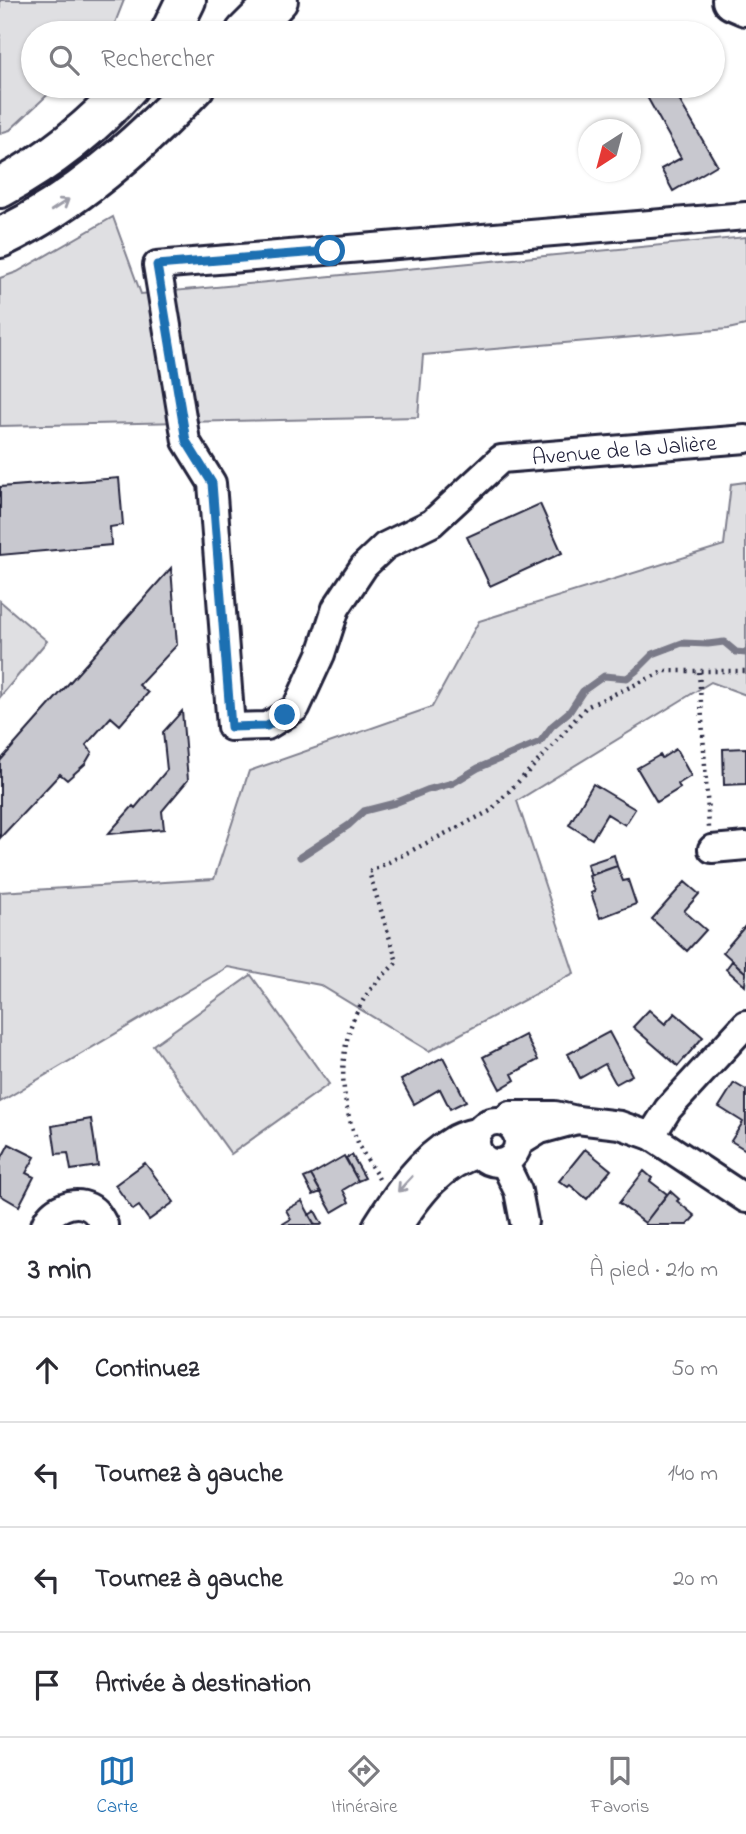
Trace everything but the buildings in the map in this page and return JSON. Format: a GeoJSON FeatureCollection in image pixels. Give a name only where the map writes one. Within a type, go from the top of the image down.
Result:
{"type":"FeatureCollection","features":[{"type":"Feature","properties":{"kind":"highway"},"geometry":{"type":"LineString","coordinates":[[176,21],[186,0]]}},
{"type":"Feature","properties":{"kind":"highway"},"geometry":{"type":"LineString","coordinates":[[257,21],[278,0]]}},
{"type":"Feature","properties":{"kind":"highway"},"geometry":{"type":"LineString","coordinates":[[732,0],[746,6]]}},
{"type":"Feature","properties":{"kind":"highway"},"geometry":{"type":"LineString","coordinates":[[0,188],[19,178],[80,134],[117,98]]}},
{"type":"Feature","properties":{"kind":"highway"},"geometry":{"type":"LineString","coordinates":[[0,238],[74,196],[143,140],[183,98]]}},
{"type":"Feature","properties":{"kind":"street","name":"Avenue de la Jalière"},"geometry":{"type":"LineString","coordinates":[[746,216],[157,265],[186,441],[212,483],[231,727],[267,726],[296,708],[321,654],[336,608],[364,566],[385,546],[432,523],[501,459],[746,439]]}},
{"type":"Feature","properties":{"kind":"street"},"geometry":{"type":"LineString","coordinates":[[712,849],[746,846]]}},
{"type":"Feature","properties":{"kind":"street"},"geometry":{"type":"LineString","coordinates":[[651,1136],[668,1109],[746,1024]]}},
{"type":"Feature","properties":{"kind":"street"},"geometry":{"type":"LineString","coordinates":[[496,1148],[515,1129],[504,1121],[510,1115],[555,1115],[620,1125],[651,1136],[746,1199]]}},
{"type":"Feature","properties":{"kind":"street"},"geometry":{"type":"LineString","coordinates":[[377,1225],[396,1213],[398,1191],[431,1157],[454,1139],[496,1148],[540,1130],[577,1120]]}},
{"type":"Feature","properties":{"kind":"street"},"geometry":{"type":"LineString","coordinates":[[496,1148],[518,1191],[524,1222]]}},
{"type":"Feature","properties":{"kind":"street"},"geometry":{"type":"LineString","coordinates":[[45,1225],[47,1219],[62,1207],[74,1204],[89,1207],[98,1213],[104,1225]]}},
{"type":"Feature","properties":{"kind":"path"},"geometry":{"type":"LineString","coordinates":[[396,1213],[360,1146],[347,1111],[342,1065],[349,1029],[354,1019],[370,990],[397,962],[369,872],[490,811],[586,707],[666,671],[746,671]]}},
{"type":"Feature","properties":{"kind":"path"},"geometry":{"type":"LineString","coordinates":[[699,672],[706,808],[712,849]]}},
{"type":"Feature","properties":{"kind":"shaded area"},"geometry":{"type":"Polygon","coordinates":[[[0,0],[124,0],[116,21],[21,21],[21,98],[44,98],[10,130],[0,133],[0,0]]]}},
{"type":"Feature","properties":{"kind":"shaded area"},"geometry":{"type":"Polygon","coordinates":[[[113,217],[141,294],[746,237],[746,325],[728,329],[423,355],[418,417],[0,426],[0,278],[17,272],[113,217]]]}},
{"type":"Feature","properties":{"kind":"shaded area"},"geometry":{"type":"Polygon","coordinates":[[[746,482],[746,695],[711,682],[517,801],[574,973],[429,1051],[320,985],[228,967],[0,1102],[0,892],[214,879],[249,771],[432,707],[479,621],[724,545],[731,484],[746,482]]]}},
{"type":"Feature","properties":{"kind":"shaded area"},"geometry":{"type":"Polygon","coordinates":[[[0,601],[47,641],[0,697],[0,601]]]}},
{"type":"Feature","properties":{"kind":"shaded area"},"geometry":{"type":"Polygon","coordinates":[[[251,975],[329,1084],[231,1154],[153,1045],[251,975]]]}},
{"type":"Feature","properties":{"kind":"waterway"},"geometry":{"type":"LineString","coordinates":[[300,857],[349,825],[364,811],[453,783],[478,768],[540,742],[552,726],[570,711],[583,691],[604,676],[627,678],[653,654],[682,643],[724,642],[736,652],[746,653]]}},
{"type":"Feature","properties":{"kind":"route"},"geometry":{"type":"LineString","coordinates":[[285,715],[267,726],[231,727],[212,483],[186,441],[157,265],[330,251]]}}]}
